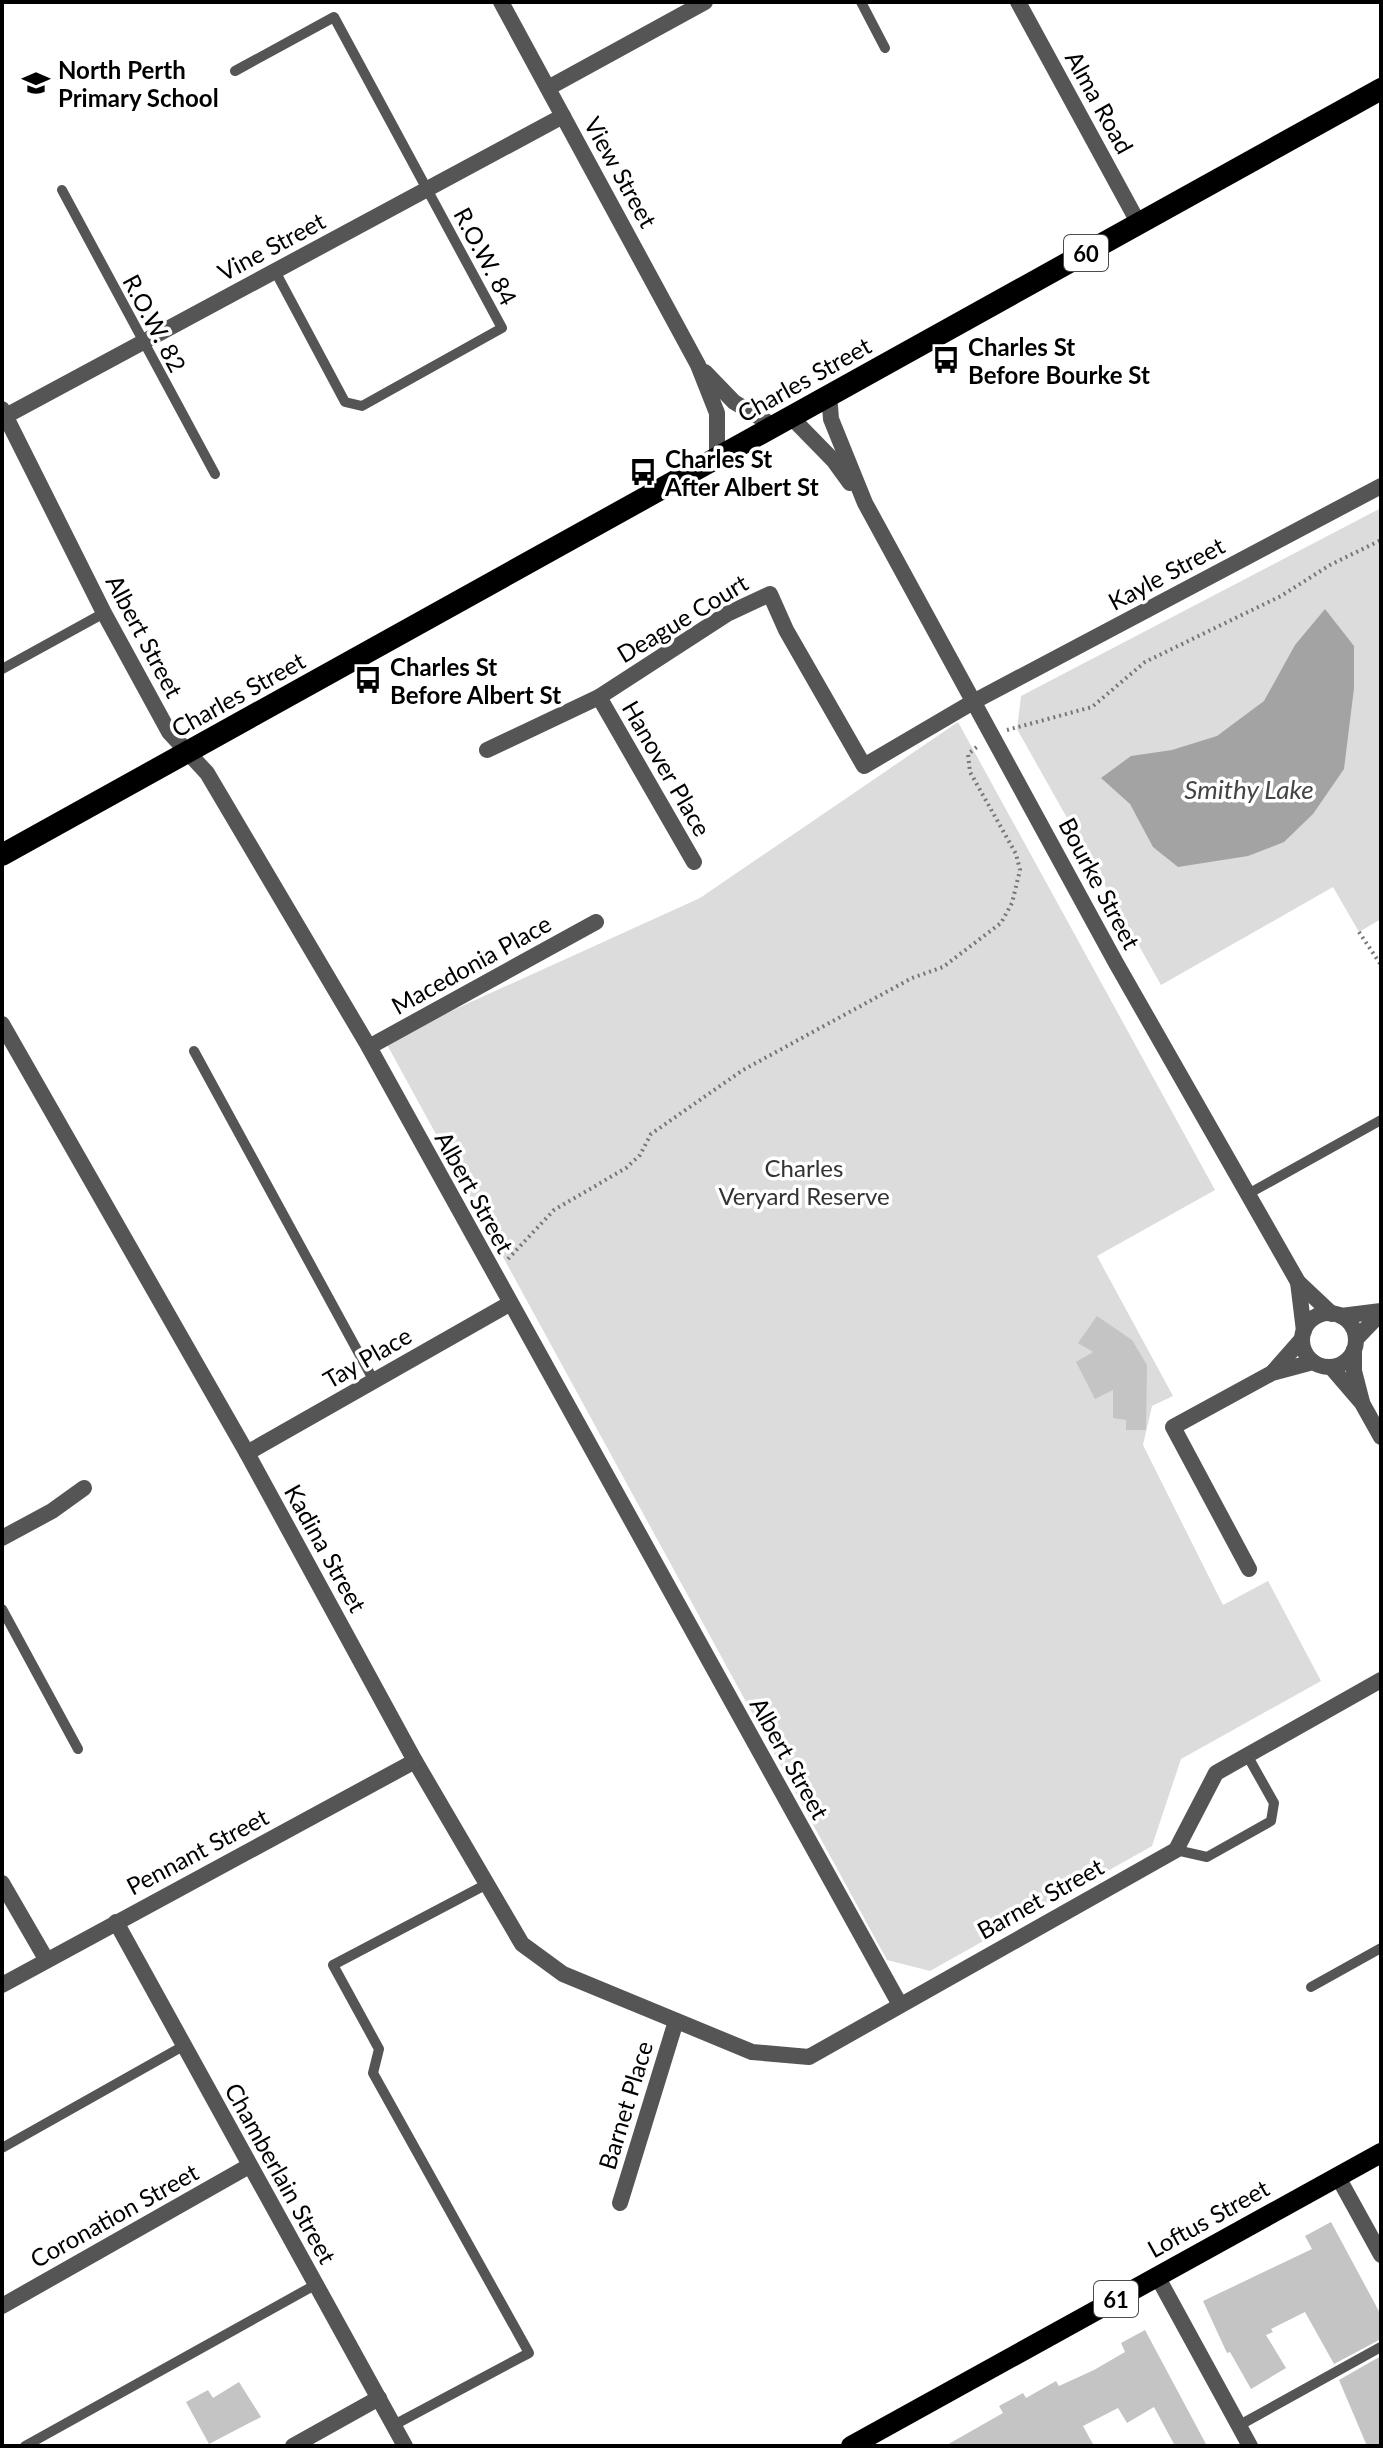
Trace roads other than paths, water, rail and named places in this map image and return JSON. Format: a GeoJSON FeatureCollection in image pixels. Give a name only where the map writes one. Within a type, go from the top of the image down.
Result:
{"type":"FeatureCollection","features":[{"type":"Feature","properties":{"kind":"highway","name":"Charles Street"},"geometry":{"type":"LineString","coordinates":[[2,855],[1381,89]]}},
{"type":"Feature","properties":{"kind":"main road","name":"Loftus Street"},"geometry":{"type":"LineString","coordinates":[[851,2446],[1381,2153]]}},
{"type":"Feature","properties":{"kind":"street","name":"View Street"},"geometry":{"type":"LineString","coordinates":[[501,2],[698,365],[717,413],[717,459]]}},
{"type":"Feature","properties":{"kind":"street"},"geometry":{"type":"LineString","coordinates":[[548,88],[677,9],[705,2]]}},
{"type":"Feature","properties":{"kind":"street","name":"Alma Road"},"geometry":{"type":"LineString","coordinates":[[1018,2],[1139,224]]}},
{"type":"Feature","properties":{"kind":"street","name":"Vine Street"},"geometry":{"type":"LineString","coordinates":[[3,415],[563,116]]}},
{"type":"Feature","properties":{"kind":"street","name":"View Street"},"geometry":{"type":"LineString","coordinates":[[698,365],[734,402],[782,422]]}},
{"type":"Feature","properties":{"kind":"street","name":"Bourke Street"},"geometry":{"type":"LineString","coordinates":[[829,394],[831,419],[865,503],[1116,963],[1298,1282],[1336,1315]]}},
{"type":"Feature","properties":{"kind":"street","name":"Albert Street"},"geometry":{"type":"LineString","coordinates":[[3,415],[169,732],[207,773],[369,1047],[899,2003]]}},
{"type":"Feature","properties":{"kind":"street","name":"Bourke Street"},"geometry":{"type":"LineString","coordinates":[[782,422],[834,461],[865,503]]}},
{"type":"Feature","properties":{"kind":"street","name":"Kayle Street"},"geometry":{"type":"LineString","coordinates":[[973,702],[1381,486]]}},
{"type":"Feature","properties":{"kind":"street","name":"Deague Court"},"geometry":{"type":"LineString","coordinates":[[487,750],[599,697],[727,614],[770,594],[786,630],[864,766],[973,702]]}},
{"type":"Feature","properties":{"kind":"street","name":"Hanover Place"},"geometry":{"type":"LineString","coordinates":[[599,697],[694,862]]}},
{"type":"Feature","properties":{"kind":"street","name":"Macedonia Place"},"geometry":{"type":"LineString","coordinates":[[369,1047],[596,922]]}},
{"type":"Feature","properties":{"kind":"street","name":"Kadina Street"},"geometry":{"type":"LineString","coordinates":[[2,1024],[247,1453],[415,1761],[522,1944],[563,1974],[676,2021]]}},
{"type":"Feature","properties":{"kind":"street","name":"Bourke Street"},"geometry":{"type":"LineString","coordinates":[[1298,1282],[1303,1335]]}},
{"type":"Feature","properties":{"kind":"street","name":"Tay Place"},"geometry":{"type":"LineString","coordinates":[[247,1453],[509,1304]]}},
{"type":"Feature","properties":{"kind":"street"},"geometry":{"type":"LineString","coordinates":[[1272,1373],[1315,1317],[1381,1312]]}},
{"type":"Feature","properties":{"kind":"street"},"geometry":{"type":"LineString","coordinates":[[1331,1367],[1345,1362],[1355,1344],[1381,1312]]}},
{"type":"Feature","properties":{"kind":"street"},"geometry":{"type":"LineString","coordinates":[[1336,1315],[1352,1325],[1354,1371],[1362,1403]]}},
{"type":"Feature","properties":{"kind":"street"},"geometry":{"type":"LineString","coordinates":[[1303,1335],[1313,1362]]}},
{"type":"Feature","properties":{"kind":"street"},"geometry":{"type":"LineString","coordinates":[[1249,1569],[1173,1427],[1272,1373],[1313,1362],[1331,1367],[1362,1403],[1381,1437]]}},
{"type":"Feature","properties":{"kind":"street"},"geometry":{"type":"LineString","coordinates":[[2,1538],[52,1511],[84,1488]]}},
{"type":"Feature","properties":{"kind":"street"},"geometry":{"type":"LineString","coordinates":[[1176,1850],[1216,1773],[1381,1680]]}},
{"type":"Feature","properties":{"kind":"street","name":"Pennant Street"},"geometry":{"type":"LineString","coordinates":[[2,1985],[415,1761]]}},
{"type":"Feature","properties":{"kind":"street","name":"Barnet Street"},"geometry":{"type":"LineString","coordinates":[[676,2021],[752,2052],[809,2057],[899,2003],[1176,1850]]}},
{"type":"Feature","properties":{"kind":"street"},"geometry":{"type":"LineString","coordinates":[[2,1883],[46,1959]]}},
{"type":"Feature","properties":{"kind":"street","name":"Chamberlain Street"},"geometry":{"type":"LineString","coordinates":[[116,1922],[405,2446]]}},
{"type":"Feature","properties":{"kind":"street","name":"Barnet Place"},"geometry":{"type":"LineString","coordinates":[[620,2203],[676,2021]]}},
{"type":"Feature","properties":{"kind":"street","name":"Coronation Street"},"geometry":{"type":"LineString","coordinates":[[2,2306],[249,2166]]}},
{"type":"Feature","properties":{"kind":"street"},"geometry":{"type":"LineString","coordinates":[[1338,2177],[1381,2255]]}},
{"type":"Feature","properties":{"kind":"street"},"geometry":{"type":"LineString","coordinates":[[1157,2276],[1250,2446]]}},
{"type":"Feature","properties":{"kind":"street"},"geometry":{"type":"LineString","coordinates":[[293,2446],[379,2398]]}},
{"type":"Feature","properties":{"kind":"lane"},"geometry":{"type":"LineString","coordinates":[[861,2],[885,48]]}},
{"type":"Feature","properties":{"kind":"lane","name":"R.O.W. 84"},"geometry":{"type":"LineString","coordinates":[[235,71],[334,17],[502,328],[362,406],[345,402],[275,271]]}},
{"type":"Feature","properties":{"kind":"lane","name":"R.O.W. 82"},"geometry":{"type":"LineString","coordinates":[[62,190],[215,474]]}},
{"type":"Feature","properties":{"kind":"lane"},"geometry":{"type":"LineString","coordinates":[[2,669],[104,613]]}},
{"type":"Feature","properties":{"kind":"lane"},"geometry":{"type":"LineString","coordinates":[[194,1051],[374,1381]]}},
{"type":"Feature","properties":{"kind":"lane"},"geometry":{"type":"LineString","coordinates":[[1248,1194],[1381,1120]]}},
{"type":"Feature","properties":{"kind":"lane"},"geometry":{"type":"LineString","coordinates":[[2,1609],[78,1749]]}},
{"type":"Feature","properties":{"kind":"lane"},"geometry":{"type":"LineString","coordinates":[[1176,1850],[1207,1857],[1271,1821],[1274,1803],[1247,1755]]}},
{"type":"Feature","properties":{"kind":"lane"},"geometry":{"type":"LineString","coordinates":[[394,2425],[529,2353],[373,2073],[379,2049],[333,1965],[487,1884]]}},
{"type":"Feature","properties":{"kind":"lane"},"geometry":{"type":"LineString","coordinates":[[1311,1987],[1381,1948]]}},
{"type":"Feature","properties":{"kind":"lane"},"geometry":{"type":"LineString","coordinates":[[2,2148],[185,2045]]}},
{"type":"Feature","properties":{"kind":"lane"},"geometry":{"type":"LineString","coordinates":[[25,2446],[315,2285]]}},
{"type":"Feature","properties":{"kind":"lane"},"geometry":{"type":"LineString","coordinates":[[1238,2426],[1381,2347]]}},
{"type":"Feature","properties":{"kind":"water","name":"Smithy Lake"},"geometry":{"type":"Polygon","coordinates":[[[1325,609],[1354,646],[1354,688],[1344,769],[1313,814],[1284,842],[1248,856],[1178,867],[1153,847],[1130,804],[1101,778],[1131,756],[1172,750],[1217,736],[1264,701],[1295,645],[1325,609]]]}},
{"type":"Feature","properties":{"kind":"place","name":"North Perth Primary School"},"geometry":{"type":"Point","coordinates":[36,83]}},
{"type":"Feature","properties":{"kind":"place","name":"Charles St Before Bourke St"},"geometry":{"type":"Point","coordinates":[946,360]}},
{"type":"Feature","properties":{"kind":"place","name":"Charles St After Albert St"},"geometry":{"type":"Point","coordinates":[643,472]}},
{"type":"Feature","properties":{"kind":"place","name":"Charles St Before Albert St"},"geometry":{"type":"Point","coordinates":[368,680]}},
{"type":"Feature","properties":{"kind":"park label","name":"Charles Veryard Reserve"},"geometry":{"type":"Point","coordinates":[804,1181]}}]}
